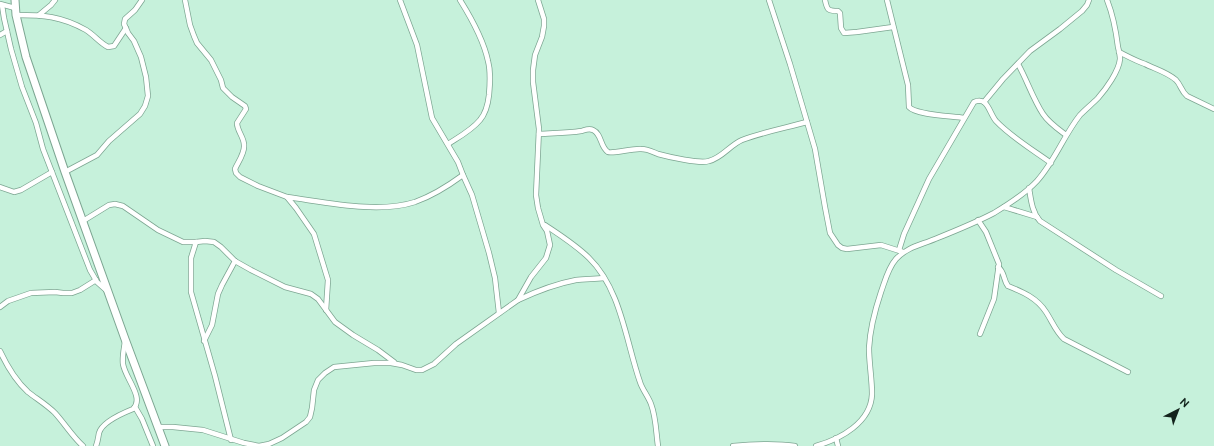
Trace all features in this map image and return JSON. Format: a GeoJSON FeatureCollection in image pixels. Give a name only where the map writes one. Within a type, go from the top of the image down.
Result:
{"type":"FeatureCollection","features":[{"type":"Feature","properties":{"kind":"main road"},"geometry":{"type":"LineString","coordinates":[[15,0],[26,57],[65,172],[165,446]]}},
{"type":"Feature","properties":{"kind":"street"},"geometry":{"type":"LineString","coordinates":[[39,15],[55,0]]}},
{"type":"Feature","properties":{"kind":"street"},"geometry":{"type":"LineString","coordinates":[[65,172],[97,155],[109,141],[140,114],[145,106],[148,96],[146,77],[141,57],[124,24],[125,19],[135,10],[142,0]]}},
{"type":"Feature","properties":{"kind":"street"},"geometry":{"type":"LineString","coordinates":[[184,0],[190,24],[197,43],[210,60],[221,80],[223,88],[232,97],[245,106],[246,109],[237,123],[244,144],[241,156],[235,169],[236,173],[240,177],[287,198],[352,206],[397,206],[415,202],[445,189],[463,175]]}},
{"type":"Feature","properties":{"kind":"street"},"geometry":{"type":"LineString","coordinates":[[448,144],[474,127],[480,120],[485,112],[488,101],[490,80],[488,61],[484,45],[460,0]]}},
{"type":"Feature","properties":{"kind":"street"},"geometry":{"type":"LineString","coordinates":[[518,300],[531,277],[546,258],[550,245],[538,208],[536,195],[539,134],[533,70],[535,55],[542,37],[544,26],[544,19],[538,0]]}},
{"type":"Feature","properties":{"kind":"street"},"geometry":{"type":"LineString","coordinates":[[769,0],[815,149],[830,233],[834,240],[842,248],[847,249],[881,244],[901,251],[934,239],[1004,207],[1038,180],[1051,163],[1066,135],[1082,114],[1109,84],[1116,70],[1120,59],[1113,16],[1107,0]]}},
{"type":"Feature","properties":{"kind":"street"},"geometry":{"type":"LineString","coordinates":[[825,0],[830,10],[838,11],[840,13],[841,28],[844,33],[893,27]]}},
{"type":"Feature","properties":{"kind":"street"},"geometry":{"type":"LineString","coordinates":[[887,0],[908,85],[909,107],[914,111],[964,118]]}},
{"type":"Feature","properties":{"kind":"street"},"geometry":{"type":"LineString","coordinates":[[984,102],[1003,79],[1030,51],[1082,11],[1089,0]]}},
{"type":"Feature","properties":{"kind":"street"},"geometry":{"type":"LineString","coordinates":[[401,1],[417,46],[432,118],[458,162],[472,195],[496,278],[499,313]]}},
{"type":"Feature","properties":{"kind":"street"},"geometry":{"type":"LineString","coordinates":[[1,4],[16,11],[53,17],[86,30],[108,47],[114,46],[126,28]]}},
{"type":"Feature","properties":{"kind":"street"},"geometry":{"type":"LineString","coordinates":[[1,4],[16,70],[36,123],[43,149],[81,248],[96,280],[108,291]]}},
{"type":"Feature","properties":{"kind":"street"},"geometry":{"type":"LineString","coordinates":[[0,35],[7,31]]}},
{"type":"Feature","properties":{"kind":"street"},"geometry":{"type":"LineString","coordinates":[[1119,52],[1158,69],[1177,81],[1187,96],[1214,109]]}},
{"type":"Feature","properties":{"kind":"street"},"geometry":{"type":"LineString","coordinates":[[1018,64],[1043,114],[1066,135]]}},
{"type":"Feature","properties":{"kind":"street"},"geometry":{"type":"LineString","coordinates":[[816,446],[846,434],[864,417],[869,409],[872,395],[869,348],[872,322],[887,274],[901,251],[904,234],[929,179],[974,102],[978,100],[987,104],[990,112],[1002,127],[1051,163]]}},
{"type":"Feature","properties":{"kind":"street"},"geometry":{"type":"LineString","coordinates":[[539,134],[591,129],[598,134],[608,152],[641,149],[663,155],[702,162],[709,161],[719,156],[741,140],[807,122]]}},
{"type":"Feature","properties":{"kind":"street"},"geometry":{"type":"LineString","coordinates":[[0,187],[14,192],[21,190],[52,172]]}},
{"type":"Feature","properties":{"kind":"street"},"geometry":{"type":"LineString","coordinates":[[1029,188],[1032,205],[1037,217]]}},
{"type":"Feature","properties":{"kind":"street"},"geometry":{"type":"LineString","coordinates":[[287,198],[296,208],[314,234],[328,280],[326,310]]}},
{"type":"Feature","properties":{"kind":"street"},"geometry":{"type":"LineString","coordinates":[[83,221],[109,205],[115,204],[123,206],[169,236],[183,242],[214,242],[235,261],[284,286],[311,294],[318,299],[335,322],[378,350],[396,364]]}},
{"type":"Feature","properties":{"kind":"street"},"geometry":{"type":"LineString","coordinates":[[1004,207],[1037,217],[1045,224],[1116,270],[1161,296]]}},
{"type":"Feature","properties":{"kind":"street"},"geometry":{"type":"LineString","coordinates":[[978,220],[986,232],[999,264],[994,299],[980,334]]}},
{"type":"Feature","properties":{"kind":"street"},"geometry":{"type":"LineString","coordinates":[[543,224],[577,247],[590,259],[600,271],[610,289],[618,309],[640,383],[651,405],[658,446]]}},
{"type":"Feature","properties":{"kind":"street"},"geometry":{"type":"LineString","coordinates":[[196,242],[191,258],[191,292],[215,376],[231,440]]}},
{"type":"Feature","properties":{"kind":"street"},"geometry":{"type":"LineString","coordinates":[[204,341],[212,325],[218,294],[235,261]]}},
{"type":"Feature","properties":{"kind":"street"},"geometry":{"type":"LineString","coordinates":[[998,267],[1001,270],[1008,286],[1032,297],[1039,303],[1060,336],[1128,372]]}},
{"type":"Feature","properties":{"kind":"street"},"geometry":{"type":"LineString","coordinates":[[158,427],[203,430],[231,440],[259,446],[265,445],[282,438],[306,422],[310,417],[314,390],[318,380],[334,367],[374,363],[396,364],[416,370],[422,370],[434,364],[456,344],[518,300],[534,292],[556,285],[576,280],[604,278]]}},
{"type":"Feature","properties":{"kind":"street"},"geometry":{"type":"LineString","coordinates":[[0,306],[8,301],[31,293],[72,293],[96,280]]}},
{"type":"Feature","properties":{"kind":"street"},"geometry":{"type":"LineString","coordinates":[[96,446],[99,440],[99,432],[105,424],[135,407],[138,402],[136,394],[126,374],[124,364],[125,339]]}},
{"type":"Feature","properties":{"kind":"street"},"geometry":{"type":"LineString","coordinates":[[0,351],[17,381],[27,391],[46,405],[83,446]]}},
{"type":"Feature","properties":{"kind":"street"},"geometry":{"type":"LineString","coordinates":[[135,407],[154,446]]}},
{"type":"Feature","properties":{"kind":"street"},"geometry":{"type":"LineString","coordinates":[[836,438],[838,446]]}},
{"type":"Feature","properties":{"kind":"street"},"geometry":{"type":"LineString","coordinates":[[734,446],[752,444],[780,444],[796,446]]}}]}
